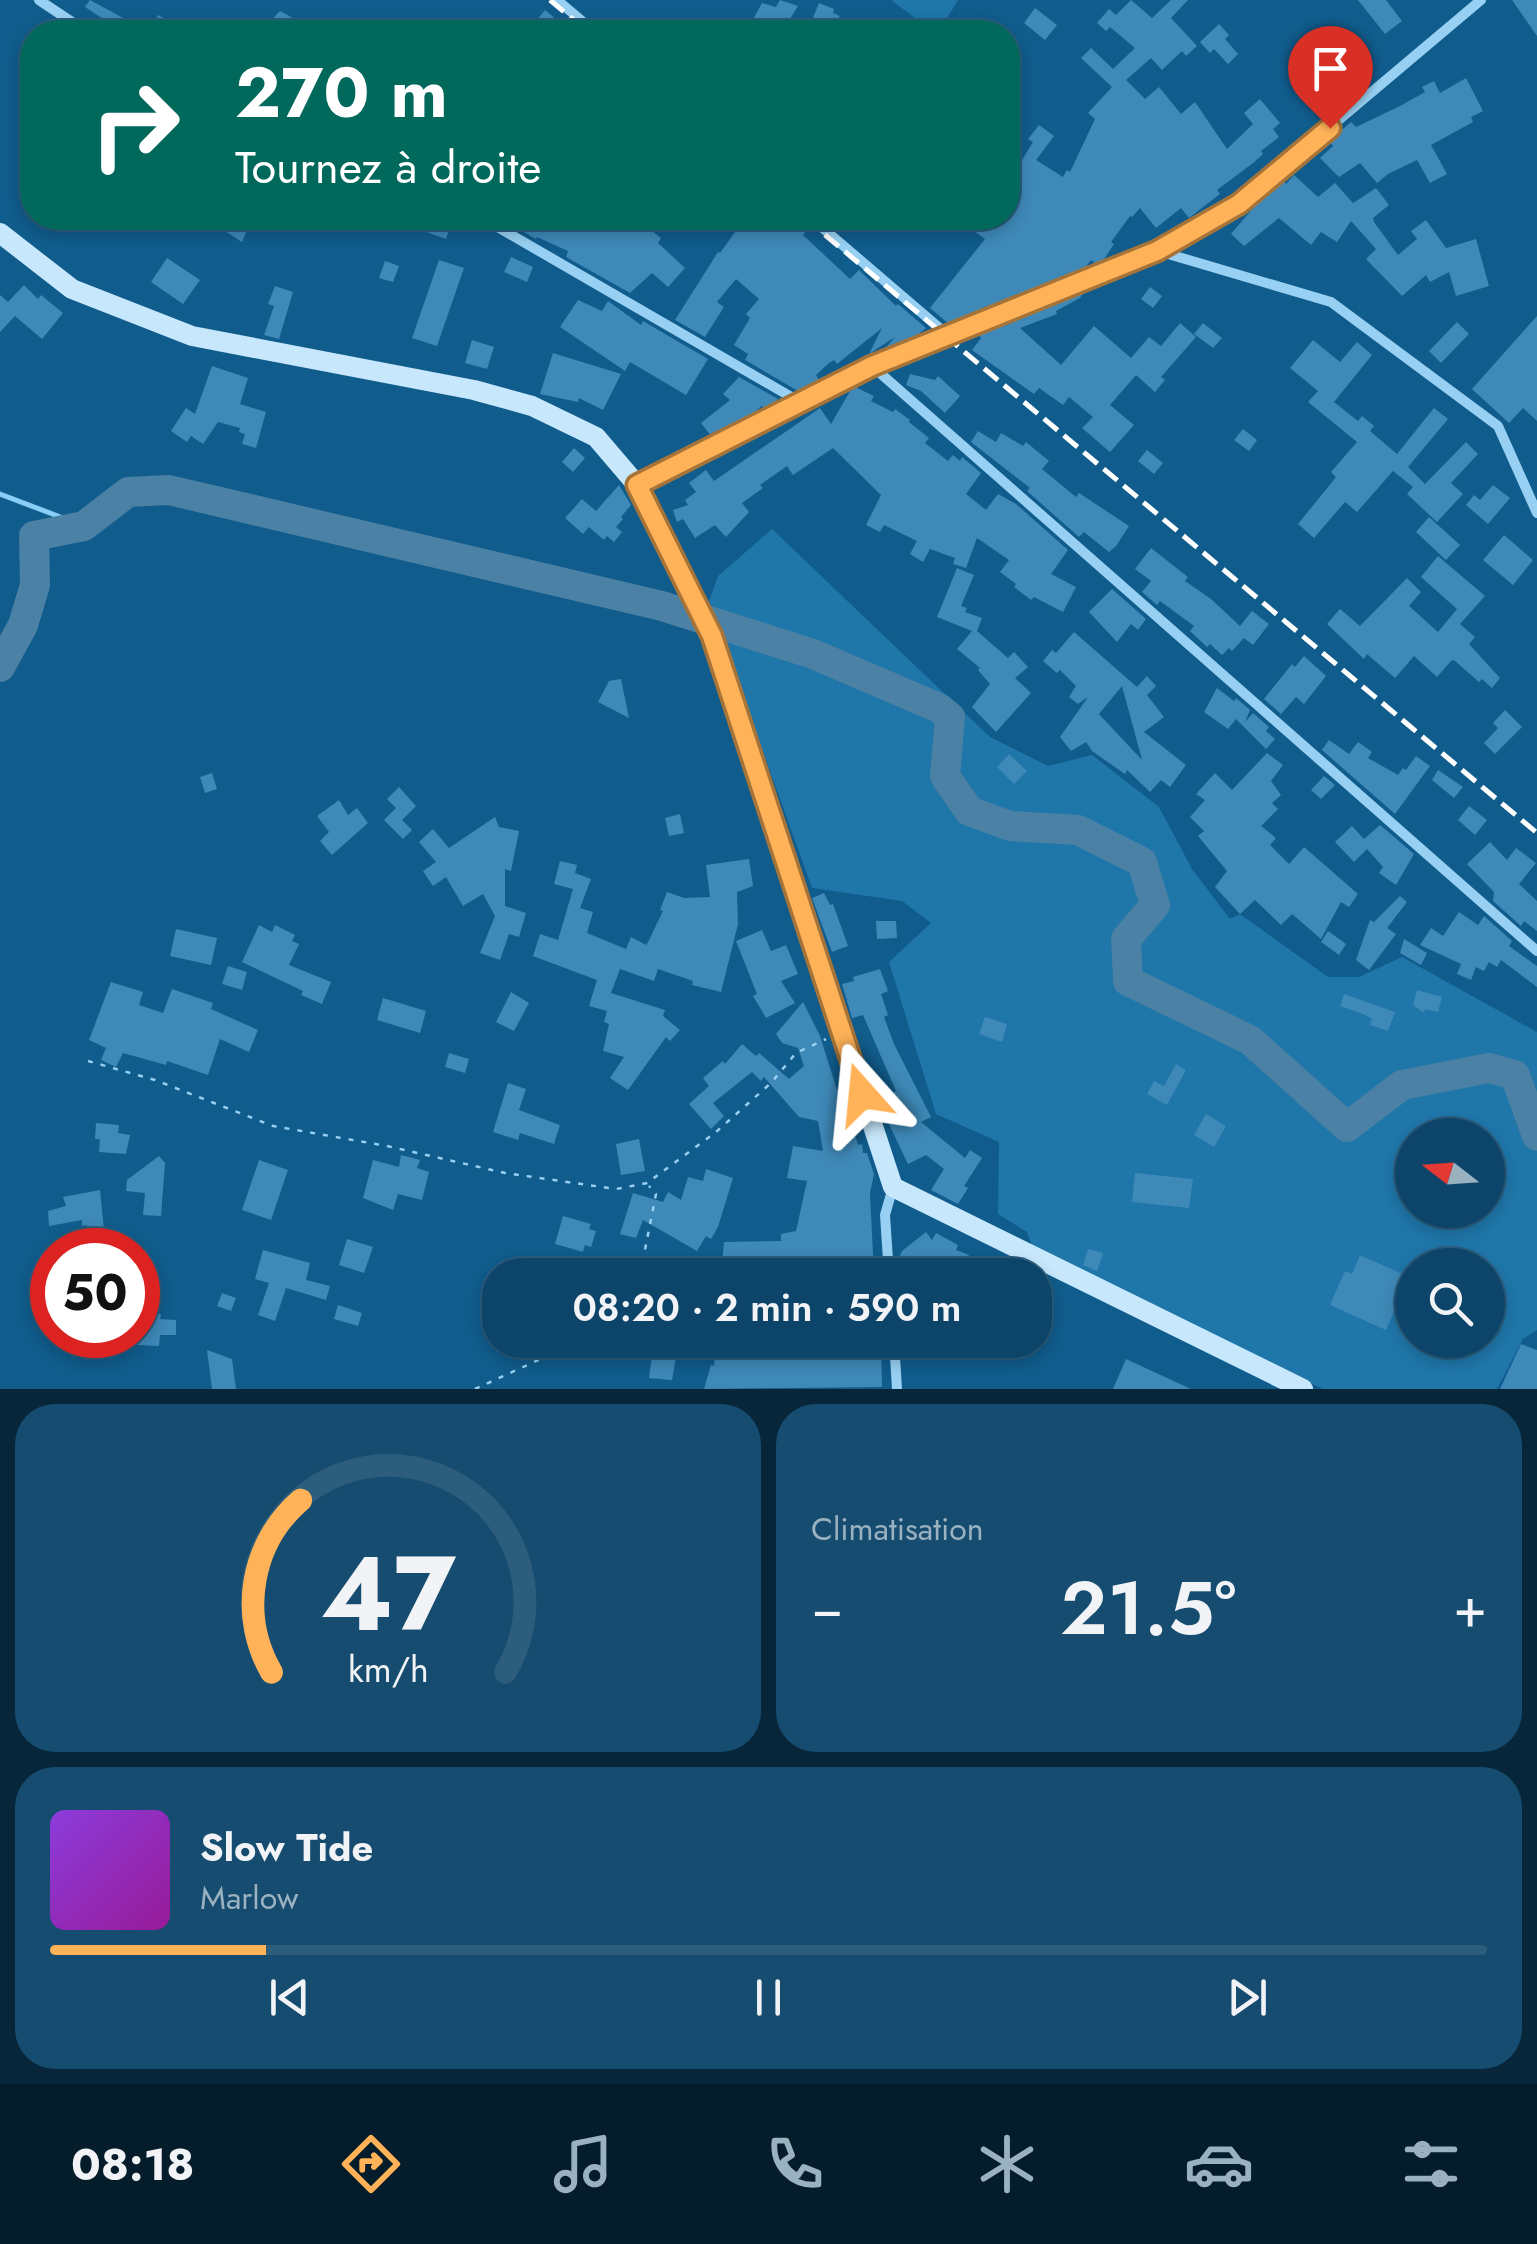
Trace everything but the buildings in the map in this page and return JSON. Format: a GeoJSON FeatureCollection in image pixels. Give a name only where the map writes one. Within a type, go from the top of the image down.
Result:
{"type":"FeatureCollection","features":[{"type":"Feature","properties":{"kind":"main road"},"geometry":{"type":"LineString","coordinates":[[0,232],[72,289],[192,336],[474,390],[532,406],[596,437],[637,485],[712,636],[892,1188],[1303,1389]]}},
{"type":"Feature","properties":{"kind":"street"},"geometry":{"type":"LineString","coordinates":[[39,0],[70,20]]}},
{"type":"Feature","properties":{"kind":"street"},"geometry":{"type":"LineString","coordinates":[[557,0],[581,20]]}},
{"type":"Feature","properties":{"kind":"street"},"geometry":{"type":"LineString","coordinates":[[637,485],[872,366],[1157,251],[1239,204],[1481,0]]}},
{"type":"Feature","properties":{"kind":"street"},"geometry":{"type":"LineString","coordinates":[[503,230],[800,402]]}},
{"type":"Feature","properties":{"kind":"street"},"geometry":{"type":"LineString","coordinates":[[825,230],[950,337]]}},
{"type":"Feature","properties":{"kind":"street"},"geometry":{"type":"LineString","coordinates":[[1157,251],[1331,302],[1498,426],[1537,512]]}},
{"type":"Feature","properties":{"kind":"street"},"geometry":{"type":"LineString","coordinates":[[872,366],[1537,951]]}},
{"type":"Feature","properties":{"kind":"street"},"geometry":{"type":"LineString","coordinates":[[888,1258],[885,1215],[892,1188]]}},
{"type":"Feature","properties":{"kind":"street"},"geometry":{"type":"LineString","coordinates":[[895,1358],[897,1389]]}},
{"type":"Feature","properties":{"kind":"path"},"geometry":{"type":"LineString","coordinates":[[88,1061],[155,1080],[273,1126],[387,1146],[505,1173],[616,1189],[647,1183],[716,1132],[771,1083],[796,1053],[842,1032]]}},
{"type":"Feature","properties":{"kind":"path"},"geometry":{"type":"LineString","coordinates":[[643,1258],[656,1194],[647,1183]]}},
{"type":"Feature","properties":{"kind":"path"},"geometry":{"type":"LineString","coordinates":[[475,1389],[543,1358]]}},
{"type":"Feature","properties":{"kind":"shaded area"},"geometry":{"type":"Polygon","coordinates":[[[891,0],[958,0],[946,20],[918,20],[891,0]]]}},
{"type":"Feature","properties":{"kind":"shaded area"},"geometry":{"type":"Polygon","coordinates":[[[772,529],[990,737],[1048,766],[1092,755],[1159,807],[1192,869],[1230,919],[1240,914],[1328,977],[1359,977],[1402,957],[1537,1032],[1537,1330],[1523,1339],[1497,1389],[1323,1389],[1034,1251],[1027,1232],[998,1214],[999,1142],[936,1114],[889,962],[931,923],[902,901],[812,888],[709,601],[718,576],[772,529]]]}},
{"type":"Feature","properties":{"kind":"waterway"},"geometry":{"type":"LineString","coordinates":[[0,667],[23,625],[35,585],[34,536],[84,526],[128,492],[169,490],[662,606],[813,654],[939,708],[950,717],[945,776],[969,811],[1010,826],[1078,830],[1142,862],[1155,905],[1126,939],[1128,981],[1250,1040],[1347,1127],[1402,1085],[1489,1068],[1515,1075],[1537,1136]]}},
{"type":"Feature","properties":{"kind":"waterway"},"geometry":{"type":"LineString","coordinates":[[0,494],[84,526]]}},
{"type":"Feature","properties":{"kind":"railway"},"geometry":{"type":"LineString","coordinates":[[550,0],[574,20]]}},
{"type":"Feature","properties":{"kind":"railway"},"geometry":{"type":"LineString","coordinates":[[819,230],[1537,833]]}},
{"type":"Feature","properties":{"kind":"route"},"geometry":{"type":"LineString","coordinates":[[862,1094],[712,636],[637,485],[872,366],[1157,251],[1239,204],[1330,128]]}}]}
